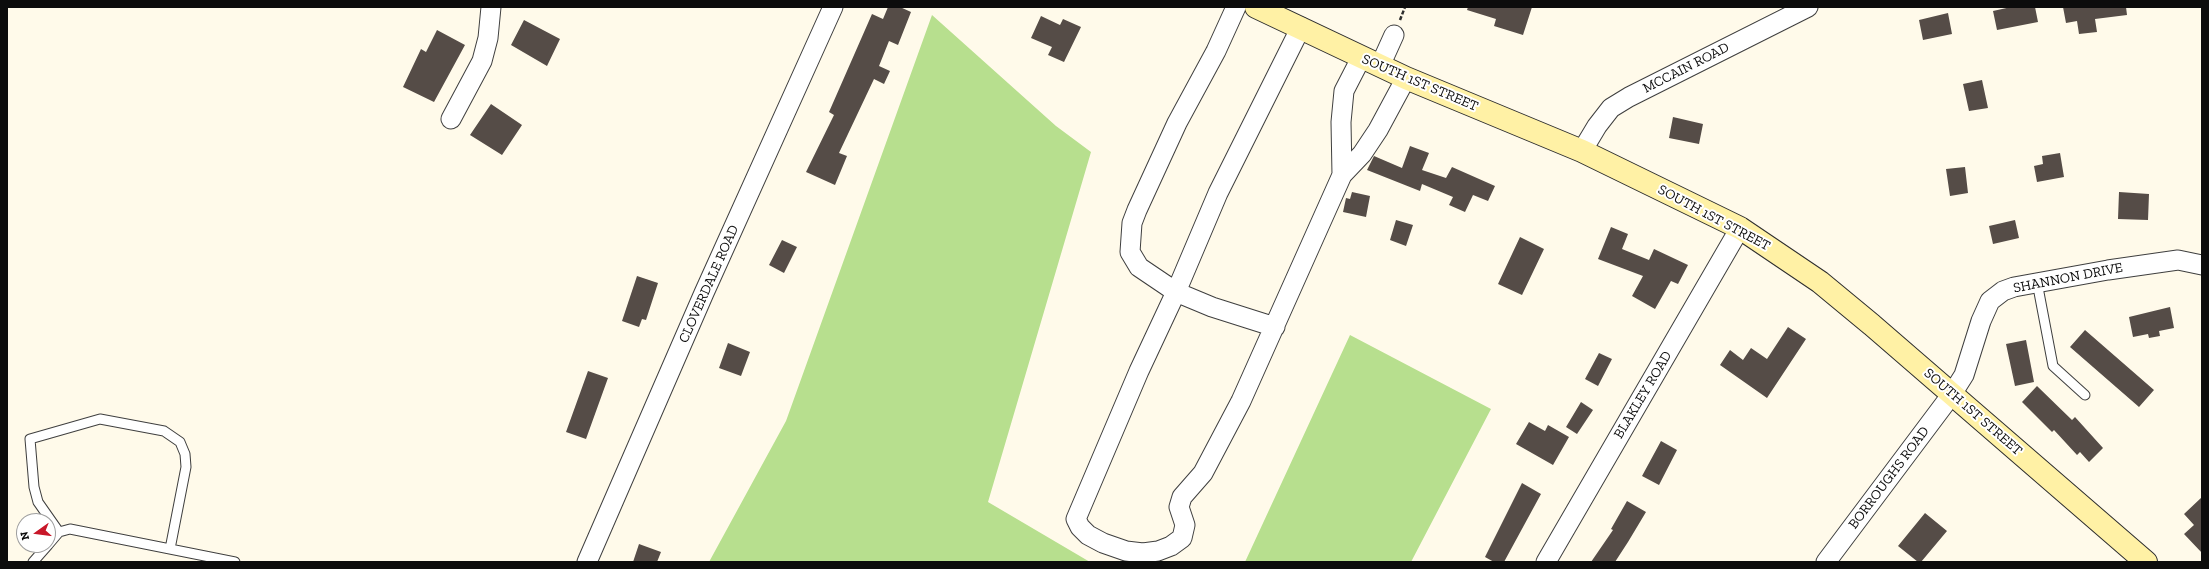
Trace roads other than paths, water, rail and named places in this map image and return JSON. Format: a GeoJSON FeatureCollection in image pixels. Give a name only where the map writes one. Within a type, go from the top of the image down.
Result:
{"type":"FeatureCollection","features":[{"type":"Feature","properties":{"kind":"main road","name":"SOUTH 1ST STREET"},"geometry":{"type":"LineString","coordinates":[[1256,7],[1406,78],[1582,151],[1740,228],[1820,282],[2146,562]]}},
{"type":"Feature","properties":{"kind":"street"},"geometry":{"type":"LineString","coordinates":[[451,119],[482,61],[488,38],[491,7]]}},
{"type":"Feature","properties":{"kind":"street","name":"CLOVERDALE ROAD"},"geometry":{"type":"LineString","coordinates":[[587,562],[708,286],[833,7]]}},
{"type":"Feature","properties":{"kind":"street"},"geometry":{"type":"LineString","coordinates":[[1236,7],[1216,51],[1177,123],[1132,223],[1130,252],[1139,268],[1176,292],[1212,307],[1275,327]]}},
{"type":"Feature","properties":{"kind":"street","name":"MCCAIN ROAD"},"geometry":{"type":"LineString","coordinates":[[1582,151],[1597,126],[1612,108],[1629,97],[1808,7]]}},
{"type":"Feature","properties":{"kind":"street"},"geometry":{"type":"LineString","coordinates":[[1300,27],[1218,193],[1176,292],[1138,371],[1076,519],[1080,527],[1088,535],[1103,543],[1126,551],[1144,553],[1165,549],[1182,538],[1185,525],[1179,507],[1182,497],[1203,473],[1216,450],[1275,327],[1307,250],[1342,175],[1362,154],[1378,130],[1406,78]]}},
{"type":"Feature","properties":{"kind":"street"},"geometry":{"type":"LineString","coordinates":[[1342,175],[1341,122],[1344,91],[1394,35]]}},
{"type":"Feature","properties":{"kind":"street","name":"BLAKLEY ROAD"},"geometry":{"type":"LineString","coordinates":[[1546,562],[1740,228]]}},
{"type":"Feature","properties":{"kind":"street","name":"SHANNON DRIVE"},"geometry":{"type":"LineString","coordinates":[[1952,394],[1964,375],[1981,321],[1990,301],[2003,291],[2014,286],[2178,260],[2202,265]]}},
{"type":"Feature","properties":{"kind":"street","name":"BORROUGHS ROAD"},"geometry":{"type":"LineString","coordinates":[[1826,562],[1952,394]]}},
{"type":"Feature","properties":{"kind":"lane"},"geometry":{"type":"LineString","coordinates":[[2037,282],[2053,366],[2086,395]]}},
{"type":"Feature","properties":{"kind":"lane"},"geometry":{"type":"LineString","coordinates":[[59,532],[38,502],[34,487],[30,439],[100,419],[164,431],[180,442],[185,454],[186,467],[170,549]]}},
{"type":"Feature","properties":{"kind":"lane"},"geometry":{"type":"LineString","coordinates":[[56,536],[59,532],[70,529],[235,562]]}},
{"type":"Feature","properties":{"kind":"lane"},"geometry":{"type":"LineString","coordinates":[[33,562],[41,553]]}}]}
